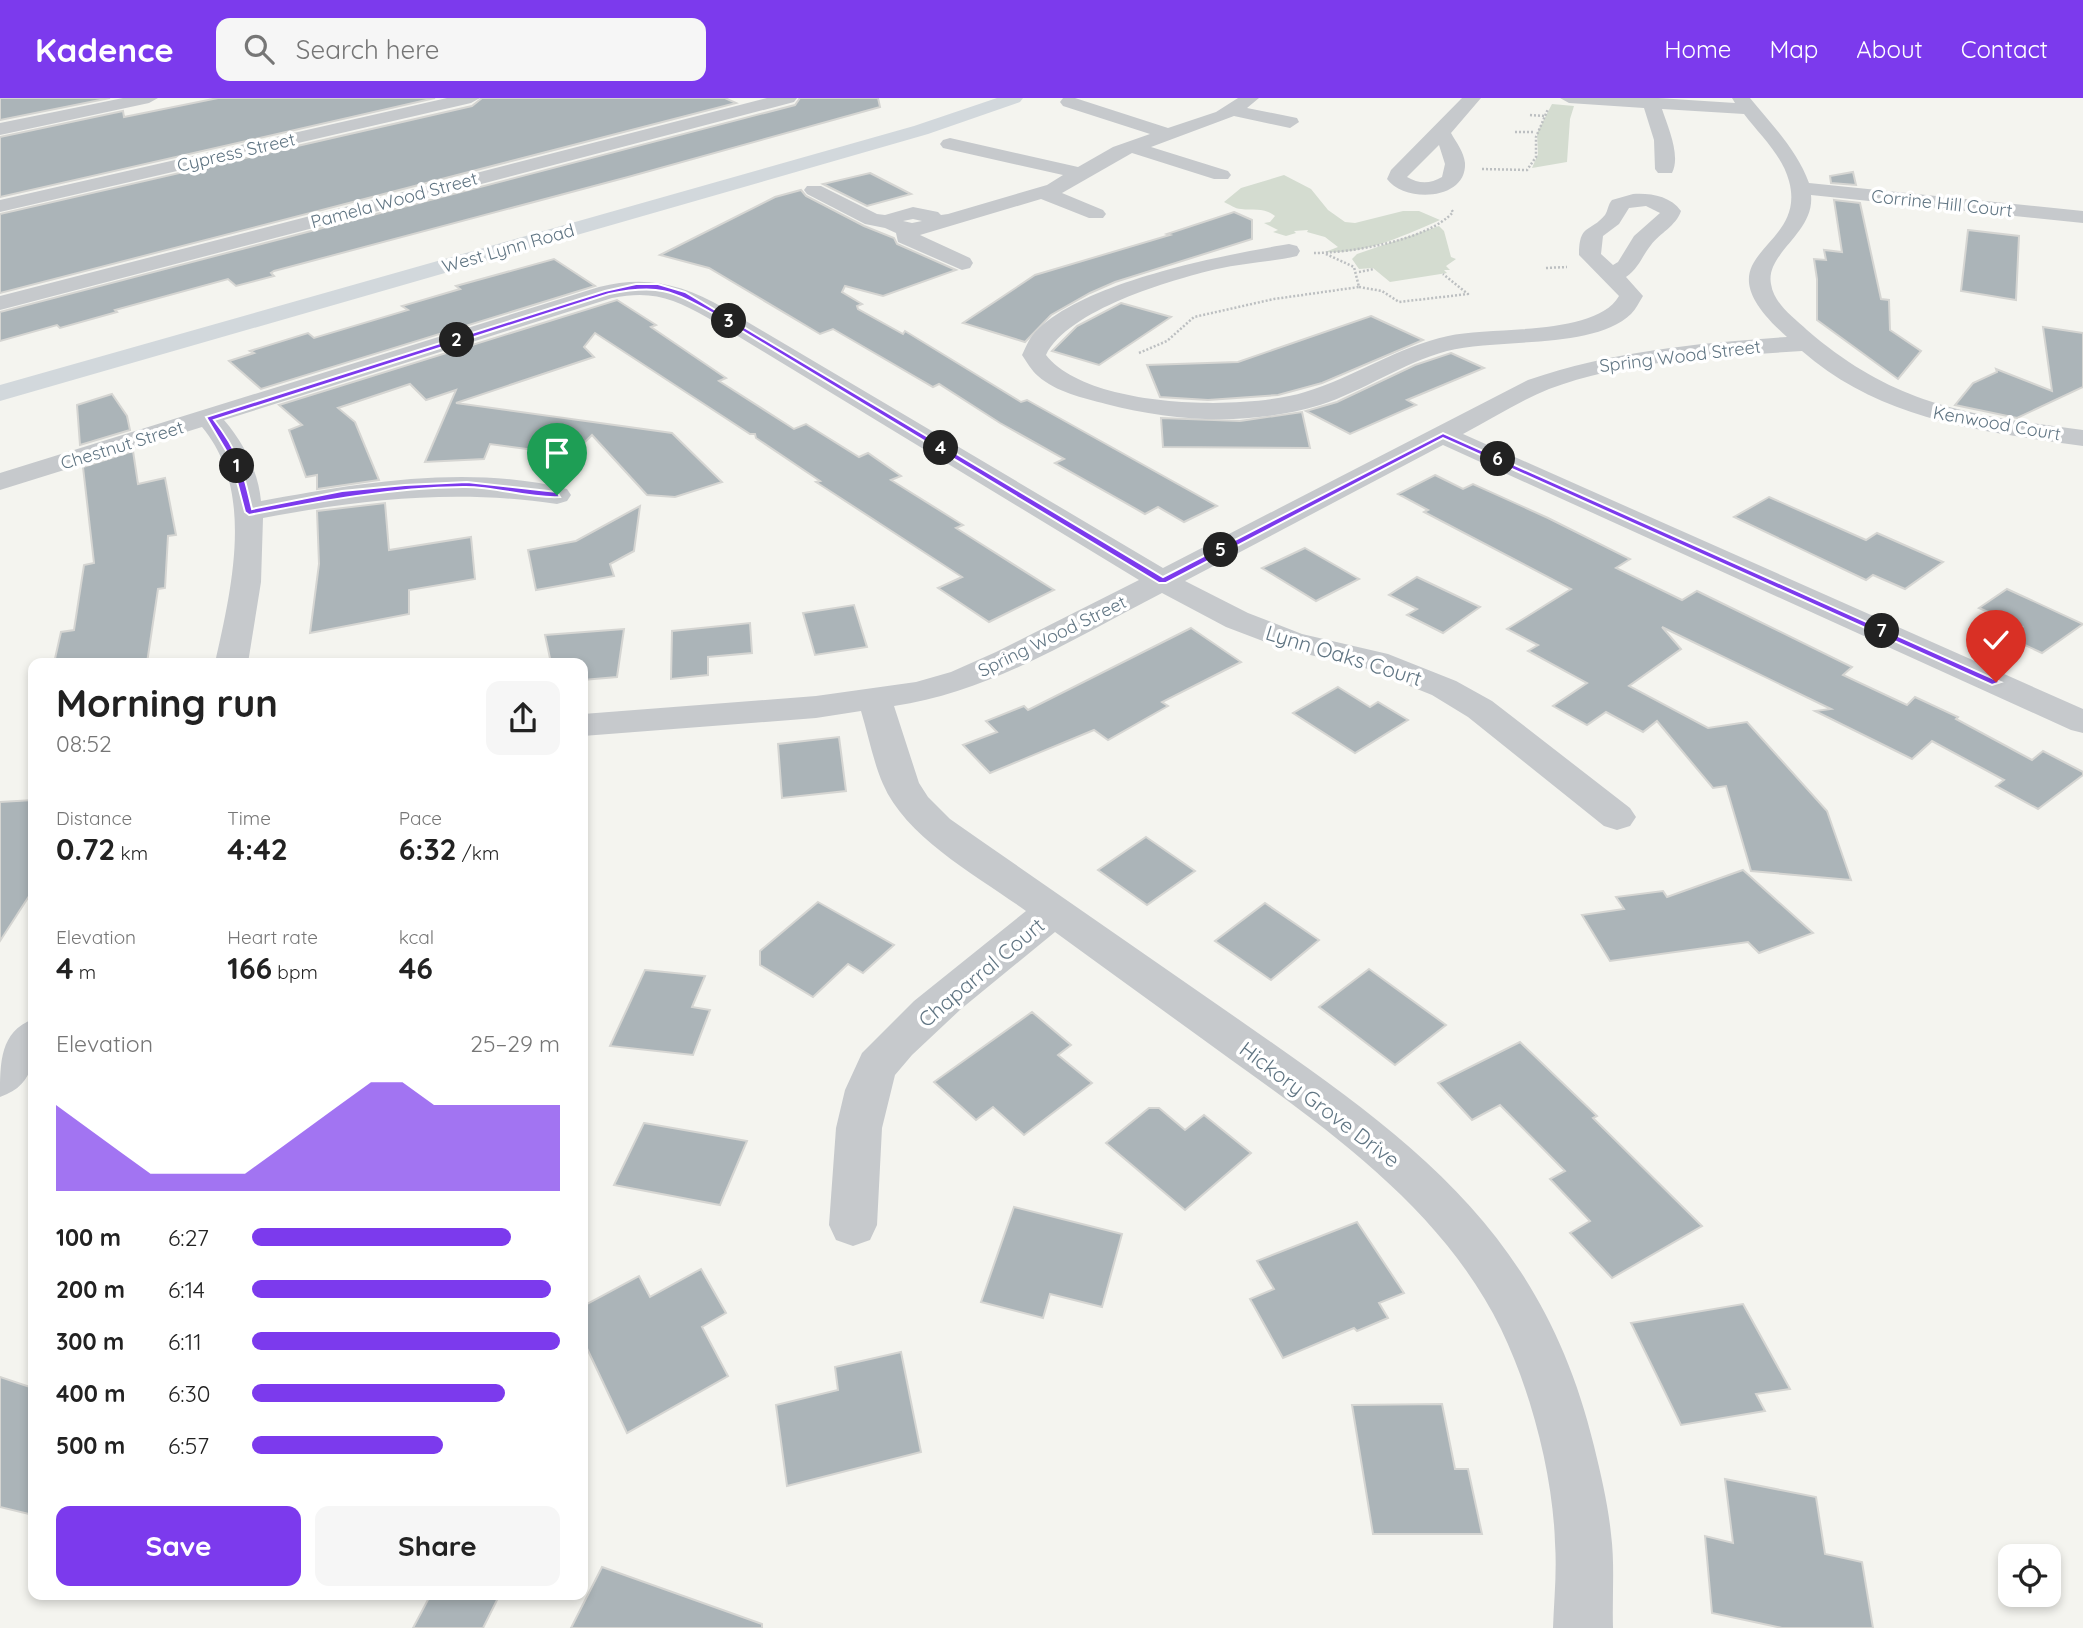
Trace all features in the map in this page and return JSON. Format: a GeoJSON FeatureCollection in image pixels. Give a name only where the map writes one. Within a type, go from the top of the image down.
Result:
{"type":"FeatureCollection","features":[{"type":"Feature","properties":{"kind":"main road","name":"West Lynn Road"},"geometry":{"type":"LineString","coordinates":[[0,373],[869,130],[969,98]]}},
{"type":"Feature","properties":{"kind":"main road","name":"West Lynn Road"},"geometry":{"type":"LineString","coordinates":[[0,393],[921,130],[1014,98]]}},
{"type":"Feature","properties":{"kind":"street"},"geometry":{"type":"LineString","coordinates":[[0,129],[98,102],[149,98]]}},
{"type":"Feature","properties":{"kind":"street","name":"Cypress Street"},"geometry":{"type":"LineString","coordinates":[[0,206],[471,98]]}},
{"type":"Feature","properties":{"kind":"street"},"geometry":{"type":"LineString","coordinates":[[814,190],[872,220],[922,228],[934,222],[950,220],[1043,193],[1131,147],[1189,130],[1250,98]]}},
{"type":"Feature","properties":{"kind":"street"},"geometry":{"type":"LineString","coordinates":[[1441,133],[1472,98]]}},
{"type":"Feature","properties":{"kind":"street"},"geometry":{"type":"LineString","coordinates":[[1569,98],[1745,103],[1791,163],[1801,188]]}},
{"type":"Feature","properties":{"kind":"street","name":"Pamela Wood Street"},"geometry":{"type":"LineString","coordinates":[[0,303],[780,99]]}},
{"type":"Feature","properties":{"kind":"street"},"geometry":{"type":"LineString","coordinates":[[1069,102],[1170,135]]}},
{"type":"Feature","properties":{"kind":"street"},"geometry":{"type":"LineString","coordinates":[[1651,102],[1663,140],[1665,169]]}},
{"type":"Feature","properties":{"kind":"street"},"geometry":{"type":"LineString","coordinates":[[1231,110],[1290,122]]}},
{"type":"Feature","properties":{"kind":"street"},"geometry":{"type":"LineString","coordinates":[[950,145],[1079,173]]}},
{"type":"Feature","properties":{"kind":"street"},"geometry":{"type":"LineString","coordinates":[[1131,147],[1221,175]]}},
{"type":"Feature","properties":{"kind":"street","name":"Corrine Hill Court"},"geometry":{"type":"LineString","coordinates":[[1801,188],[2083,217]]}},
{"type":"Feature","properties":{"kind":"street","name":"Kenwood Court"},"geometry":{"type":"LineString","coordinates":[[1801,188],[1802,207],[1796,225],[1758,274],[1764,300],[1805,343],[1847,376],[1879,393],[1919,408],[1994,426],[2083,438]]}},
{"type":"Feature","properties":{"kind":"street"},"geometry":{"type":"LineString","coordinates":[[1043,193],[1096,214]]}},
{"type":"Feature","properties":{"kind":"street"},"geometry":{"type":"LineString","coordinates":[[1289,251],[1215,263],[1134,288],[1096,304],[1060,324],[1035,348],[1034,355],[1049,373],[1082,389],[1156,408],[1226,411],[1283,405],[1337,391],[1408,356],[1440,345],[1471,339],[1560,330],[1609,319],[1628,306],[1631,296],[1624,286],[1599,266],[1590,255],[1592,236],[1616,215],[1619,204],[1664,195],[1671,211],[1670,215],[1642,241],[1627,267],[1612,276]]}},
{"type":"Feature","properties":{"kind":"street"},"geometry":{"type":"LineString","coordinates":[[899,226],[906,237],[962,263]]}},
{"type":"Feature","properties":{"kind":"street","name":"Chestnut Street"},"geometry":{"type":"LineString","coordinates":[[0,482],[209,419],[607,292],[646,286]]}},
{"type":"Feature","properties":{"kind":"street","name":"Lynn Oaks Court"},"geometry":{"type":"LineString","coordinates":[[646,286],[670,289],[716,313],[1162,581],[1237,620],[1281,637],[1376,661],[1444,688],[1480,709],[1617,817]]}},
{"type":"Feature","properties":{"kind":"street"},"geometry":{"type":"LineString","coordinates":[[1560,330],[1610,362]]}},
{"type":"Feature","properties":{"kind":"street","name":"Spring Wood Street"},"geometry":{"type":"LineString","coordinates":[[588,725],[816,707],[919,692],[963,679],[1162,581],[1537,386],[1610,362],[1805,343]]}},
{"type":"Feature","properties":{"kind":"street"},"geometry":{"type":"LineString","coordinates":[[209,419],[229,444],[236,459],[249,512],[243,614],[233,658]]}},
{"type":"Feature","properties":{"kind":"street"},"geometry":{"type":"LineString","coordinates":[[1443,435],[2083,722]]}},
{"type":"Feature","properties":{"kind":"street"},"geometry":{"type":"LineString","coordinates":[[249,512],[342,494],[405,487],[467,484],[557,495]]}},
{"type":"Feature","properties":{"kind":"street","name":"Hickory Grove Drive"},"geometry":{"type":"LineString","coordinates":[[875,699],[901,785],[915,806],[937,828],[1052,913],[1330,1107],[1380,1145],[1446,1210],[1487,1261],[1534,1339],[1551,1382],[1564,1428],[1583,1532],[1583,1628]]}},
{"type":"Feature","properties":{"kind":"street","name":"Chaparral Court"},"geometry":{"type":"LineString","coordinates":[[853,1225],[857,1141],[865,1097],[875,1070],[891,1049],[954,988],[1052,913]]}},
{"type":"Feature","properties":{"kind":"street"},"geometry":{"type":"LineString","coordinates":[[0,1079],[28,1043]]}},
{"type":"Feature","properties":{"kind":"path"},"geometry":{"type":"LineString","coordinates":[[1494,170],[1519,172],[1527,170],[1533,164],[1536,157],[1535,132],[1550,105]]}},
{"type":"Feature","properties":{"kind":"path"},"geometry":{"type":"LineString","coordinates":[[1530,115],[1545,116]]}},
{"type":"Feature","properties":{"kind":"path"},"geometry":{"type":"LineString","coordinates":[[1515,132],[1535,132]]}},
{"type":"Feature","properties":{"kind":"path"},"geometry":{"type":"LineString","coordinates":[[1522,164],[1533,164]]}},
{"type":"Feature","properties":{"kind":"path"},"geometry":{"type":"LineString","coordinates":[[1289,251],[1352,254],[1424,230],[1447,219],[1453,212],[1446,204]]}},
{"type":"Feature","properties":{"kind":"path"},"geometry":{"type":"LineString","coordinates":[[1326,254],[1349,260],[1359,272],[1359,287]]}},
{"type":"Feature","properties":{"kind":"path"},"geometry":{"type":"LineString","coordinates":[[1359,272],[1374,269]]}},
{"type":"Feature","properties":{"kind":"path"},"geometry":{"type":"LineString","coordinates":[[1139,353],[1167,341],[1188,321],[1201,315],[1247,304],[1359,287],[1382,291],[1399,302],[1468,294],[1443,274]]}},
{"type":"Feature","properties":{"kind":"shaded area"},"geometry":{"type":"Polygon","coordinates":[[[1552,104],[1574,106],[1570,119],[1567,162],[1532,168],[1538,154],[1537,133],[1552,104]]]}},
{"type":"Feature","properties":{"kind":"shaded area"},"geometry":{"type":"Polygon","coordinates":[[[1284,175],[1311,189],[1328,210],[1345,222],[1355,223],[1403,211],[1419,211],[1440,220],[1399,238],[1369,247],[1325,252],[1338,247],[1325,237],[1307,232],[1308,230],[1294,231],[1296,233],[1286,236],[1273,232],[1278,230],[1264,223],[1270,222],[1275,216],[1271,213],[1239,209],[1224,202],[1241,188],[1284,175]]]}},
{"type":"Feature","properties":{"kind":"shaded area"},"geometry":{"type":"Polygon","coordinates":[[[1439,226],[1444,231],[1451,257],[1456,259],[1446,266],[1450,270],[1444,270],[1447,273],[1390,282],[1373,268],[1359,269],[1352,259],[1357,254],[1439,226]]]}},
{"type":"Feature","properties":{"kind":"building"},"geometry":{"type":"Polygon","coordinates":[[[0,98],[110,98],[0,120],[0,98]]]}},
{"type":"Feature","properties":{"kind":"building"},"geometry":{"type":"Polygon","coordinates":[[[218,98],[435,98],[0,197],[0,137],[123,111],[124,117],[218,98]]]}},
{"type":"Feature","properties":{"kind":"building"},"geometry":{"type":"Polygon","coordinates":[[[482,98],[725,98],[736,103],[0,293],[0,214],[472,106],[482,98]]]}},
{"type":"Feature","properties":{"kind":"building"},"geometry":{"type":"Polygon","coordinates":[[[800,98],[878,98],[880,107],[274,271],[271,273],[274,276],[236,286],[228,279],[60,328],[57,325],[0,341],[0,312],[795,105],[800,98]]]}},
{"type":"Feature","properties":{"kind":"building"},"geometry":{"type":"Polygon","coordinates":[[[1853,172],[1856,185],[1831,183],[1830,176],[1853,172]]]}},
{"type":"Feature","properties":{"kind":"building"},"geometry":{"type":"Polygon","coordinates":[[[870,173],[911,194],[867,206],[823,184],[870,173]]]}},
{"type":"Feature","properties":{"kind":"building"},"geometry":{"type":"Polygon","coordinates":[[[801,190],[806,196],[864,226],[894,238],[897,244],[956,270],[883,296],[845,286],[842,292],[862,304],[857,306],[858,309],[903,334],[905,331],[1021,402],[1027,400],[1217,506],[1184,522],[1158,507],[1145,514],[1055,463],[1064,459],[939,384],[933,387],[833,329],[820,334],[709,268],[660,255],[775,197],[801,190]]]}},
{"type":"Feature","properties":{"kind":"building"},"geometry":{"type":"Polygon","coordinates":[[[1834,200],[1860,203],[1881,299],[1889,300],[1890,330],[1921,351],[1898,379],[1817,320],[1814,259],[1826,260],[1824,250],[1842,252],[1834,200]]]}},
{"type":"Feature","properties":{"kind":"building"},"geometry":{"type":"Polygon","coordinates":[[[1234,212],[1252,220],[1252,239],[1115,282],[1090,293],[1051,315],[1025,342],[963,323],[1035,275],[1170,235],[1167,234],[1234,212]]]}},
{"type":"Feature","properties":{"kind":"building"},"geometry":{"type":"Polygon","coordinates":[[[1968,230],[2019,236],[2016,300],[1961,291],[1968,230]]]}},
{"type":"Feature","properties":{"kind":"building"},"geometry":{"type":"Polygon","coordinates":[[[554,259],[595,286],[261,389],[229,361],[254,353],[250,351],[308,333],[314,338],[408,310],[402,306],[460,289],[456,286],[554,259]]]}},
{"type":"Feature","properties":{"kind":"building"},"geometry":{"type":"Polygon","coordinates":[[[617,300],[656,325],[651,327],[726,378],[719,381],[794,429],[806,424],[859,457],[868,453],[901,476],[891,480],[963,525],[956,528],[1054,590],[989,622],[938,588],[962,577],[816,482],[820,481],[756,438],[755,434],[750,434],[595,333],[584,347],[594,357],[456,403],[672,433],[722,482],[675,497],[647,495],[592,435],[572,455],[490,444],[484,459],[425,462],[456,390],[426,400],[410,384],[338,408],[355,422],[379,480],[317,489],[317,475],[306,477],[289,430],[302,425],[279,405],[617,300]]]}},
{"type":"Feature","properties":{"kind":"building"},"geometry":{"type":"Polygon","coordinates":[[[1121,303],[1171,317],[1099,365],[1052,351],[1077,326],[1121,303]]]}},
{"type":"Feature","properties":{"kind":"building"},"geometry":{"type":"Polygon","coordinates":[[[1371,316],[1423,340],[1322,383],[1278,395],[1208,400],[1160,397],[1147,365],[1238,362],[1371,316]]]}},
{"type":"Feature","properties":{"kind":"building"},"geometry":{"type":"Polygon","coordinates":[[[2043,327],[2083,333],[2083,387],[2017,418],[1955,405],[1973,383],[1997,372],[1996,369],[2052,391],[2043,327]]]}},
{"type":"Feature","properties":{"kind":"building"},"geometry":{"type":"Polygon","coordinates":[[[1451,353],[1484,368],[1407,400],[1416,405],[1350,434],[1306,411],[1337,402],[1415,365],[1451,353]]]}},
{"type":"Feature","properties":{"kind":"building"},"geometry":{"type":"Polygon","coordinates":[[[112,394],[127,416],[130,430],[80,445],[77,405],[112,394]]]}},
{"type":"Feature","properties":{"kind":"building"},"geometry":{"type":"Polygon","coordinates":[[[1302,412],[1310,448],[1163,447],[1161,418],[1240,421],[1302,412]]]}},
{"type":"Feature","properties":{"kind":"building"},"geometry":{"type":"Polygon","coordinates":[[[133,451],[138,484],[165,478],[176,535],[168,536],[165,588],[158,589],[148,658],[55,658],[61,632],[74,630],[84,565],[94,563],[83,467],[133,451]]]}},
{"type":"Feature","properties":{"kind":"building"},"geometry":{"type":"Polygon","coordinates":[[[1435,475],[1463,489],[1473,484],[1548,518],[1630,559],[1616,568],[1682,600],[1697,591],[1852,667],[1843,675],[1907,705],[1915,697],[1958,717],[1956,719],[2032,760],[2043,751],[2083,772],[2083,775],[2038,809],[1996,786],[2004,780],[1932,741],[1912,759],[1815,711],[1831,709],[1662,627],[1681,649],[1629,686],[1708,728],[1747,722],[1827,811],[1851,880],[1751,871],[1726,786],[1713,788],[1657,721],[1643,732],[1606,712],[1587,725],[1553,706],[1587,683],[1528,651],[1538,645],[1507,629],[1571,589],[1424,512],[1428,510],[1398,494],[1435,475]]]}},
{"type":"Feature","properties":{"kind":"building"},"geometry":{"type":"Polygon","coordinates":[[[1769,497],[1866,540],[1877,533],[1943,562],[1905,589],[1873,575],[1866,580],[1734,517],[1769,497]]]}},
{"type":"Feature","properties":{"kind":"building"},"geometry":{"type":"Polygon","coordinates":[[[385,503],[389,550],[471,537],[475,579],[409,590],[409,614],[310,633],[319,564],[317,511],[385,503]]]}},
{"type":"Feature","properties":{"kind":"building"},"geometry":{"type":"Polygon","coordinates":[[[640,506],[634,551],[610,564],[614,576],[536,590],[528,550],[576,541],[640,506]]]}},
{"type":"Feature","properties":{"kind":"building"},"geometry":{"type":"Polygon","coordinates":[[[1305,548],[1359,579],[1316,601],[1262,568],[1305,548]]]}},
{"type":"Feature","properties":{"kind":"building"},"geometry":{"type":"Polygon","coordinates":[[[1417,577],[1480,607],[1443,633],[1407,615],[1417,609],[1389,595],[1417,577]]]}},
{"type":"Feature","properties":{"kind":"building"},"geometry":{"type":"Polygon","coordinates":[[[2007,589],[2083,624],[2042,653],[2008,637],[2022,627],[1979,608],[2007,589]]]}},
{"type":"Feature","properties":{"kind":"building"},"geometry":{"type":"Polygon","coordinates":[[[854,605],[867,647],[815,655],[803,613],[854,605]]]}},
{"type":"Feature","properties":{"kind":"building"},"geometry":{"type":"Polygon","coordinates":[[[750,623],[752,653],[708,657],[708,675],[671,679],[672,631],[750,623]]]}},
{"type":"Feature","properties":{"kind":"building"},"geometry":{"type":"Polygon","coordinates":[[[1191,628],[1241,662],[1162,702],[1168,706],[1108,740],[1094,730],[990,773],[963,745],[997,732],[986,721],[1024,706],[1028,710],[1191,628]]]}},
{"type":"Feature","properties":{"kind":"building"},"geometry":{"type":"Polygon","coordinates":[[[624,629],[617,677],[588,680],[588,658],[550,658],[545,635],[624,629]]]}},
{"type":"Feature","properties":{"kind":"building"},"geometry":{"type":"Polygon","coordinates":[[[1338,687],[1370,707],[1378,702],[1408,720],[1355,753],[1293,713],[1338,687]]]}},
{"type":"Feature","properties":{"kind":"building"},"geometry":{"type":"Polygon","coordinates":[[[839,737],[846,791],[782,798],[778,744],[839,737]]]}},
{"type":"Feature","properties":{"kind":"building"},"geometry":{"type":"Polygon","coordinates":[[[28,800],[28,898],[0,941],[0,802],[28,800]]]}},
{"type":"Feature","properties":{"kind":"building"},"geometry":{"type":"Polygon","coordinates":[[[1146,837],[1195,871],[1147,905],[1098,870],[1146,837]]]}},
{"type":"Feature","properties":{"kind":"building"},"geometry":{"type":"Polygon","coordinates":[[[1743,870],[1813,933],[1759,953],[1748,942],[1610,961],[1582,915],[1624,909],[1616,897],[1663,891],[1667,897],[1743,870]]]}},
{"type":"Feature","properties":{"kind":"building"},"geometry":{"type":"Polygon","coordinates":[[[818,902],[894,945],[863,973],[848,964],[813,997],[760,965],[760,951],[818,902]]]}},
{"type":"Feature","properties":{"kind":"building"},"geometry":{"type":"Polygon","coordinates":[[[1265,903],[1319,940],[1271,980],[1215,941],[1265,903]]]}},
{"type":"Feature","properties":{"kind":"building"},"geometry":{"type":"Polygon","coordinates":[[[1369,969],[1446,1025],[1395,1065],[1319,1007],[1369,969]]]}},
{"type":"Feature","properties":{"kind":"building"},"geometry":{"type":"Polygon","coordinates":[[[645,970],[705,976],[692,1007],[710,1010],[693,1055],[610,1046],[645,970]]]}},
{"type":"Feature","properties":{"kind":"building"},"geometry":{"type":"Polygon","coordinates":[[[1032,1012],[1071,1045],[1058,1055],[1092,1083],[1024,1135],[993,1107],[976,1120],[934,1082],[1032,1012]]]}},
{"type":"Feature","properties":{"kind":"building"},"geometry":{"type":"Polygon","coordinates":[[[1520,1042],[1597,1116],[1593,1118],[1702,1226],[1612,1278],[1570,1233],[1590,1221],[1550,1179],[1565,1171],[1500,1105],[1472,1120],[1438,1083],[1520,1042]]]}},
{"type":"Feature","properties":{"kind":"building"},"geometry":{"type":"Polygon","coordinates":[[[1149,1108],[1159,1108],[1185,1130],[1204,1115],[1251,1153],[1185,1210],[1106,1143],[1149,1108]]]}},
{"type":"Feature","properties":{"kind":"building"},"geometry":{"type":"Polygon","coordinates":[[[644,1123],[747,1141],[720,1205],[614,1185],[644,1123]]]}},
{"type":"Feature","properties":{"kind":"building"},"geometry":{"type":"Polygon","coordinates":[[[1014,1207],[1122,1234],[1102,1307],[1050,1294],[1043,1318],[981,1302],[1014,1207]]]}},
{"type":"Feature","properties":{"kind":"building"},"geometry":{"type":"Polygon","coordinates":[[[1357,1222],[1404,1293],[1379,1303],[1388,1318],[1357,1331],[1354,1328],[1283,1358],[1250,1299],[1274,1289],[1257,1261],[1357,1222]]]}},
{"type":"Feature","properties":{"kind":"building"},"geometry":{"type":"Polygon","coordinates":[[[701,1269],[726,1313],[702,1327],[728,1376],[627,1433],[588,1351],[588,1303],[639,1276],[650,1297],[701,1269]]]}},
{"type":"Feature","properties":{"kind":"building"},"geometry":{"type":"Polygon","coordinates":[[[1743,1304],[1790,1389],[1756,1394],[1765,1411],[1681,1425],[1631,1323],[1743,1304]]]}},
{"type":"Feature","properties":{"kind":"building"},"geometry":{"type":"Polygon","coordinates":[[[901,1352],[921,1452],[787,1486],[776,1405],[838,1390],[835,1367],[901,1352]]]}},
{"type":"Feature","properties":{"kind":"building"},"geometry":{"type":"Polygon","coordinates":[[[0,1377],[28,1386],[28,1514],[0,1507],[0,1377]]]}},
{"type":"Feature","properties":{"kind":"building"},"geometry":{"type":"Polygon","coordinates":[[[1442,1404],[1455,1469],[1468,1469],[1482,1534],[1373,1534],[1352,1405],[1442,1404]]]}},
{"type":"Feature","properties":{"kind":"building"},"geometry":{"type":"Polygon","coordinates":[[[1725,1479],[1816,1497],[1825,1554],[1862,1562],[1873,1628],[1782,1628],[1712,1613],[1705,1536],[1733,1543],[1725,1479]]]}},
{"type":"Feature","properties":{"kind":"building"},"geometry":{"type":"Polygon","coordinates":[[[602,1567],[762,1624],[762,1628],[571,1628],[585,1600],[588,1600],[588,1595],[602,1567]]]}},
{"type":"Feature","properties":{"kind":"building"},"geometry":{"type":"Polygon","coordinates":[[[428,1600],[497,1600],[483,1628],[413,1628],[428,1600]]]}},
{"type":"Feature","properties":{"kind":"route"},"geometry":{"type":"LineString","coordinates":[[557,495],[518,488],[467,484],[405,487],[342,494],[249,512],[236,459],[229,444],[209,419],[607,292],[636,286],[658,286],[682,294],[716,313],[1162,581],[1443,435],[1996,682]]}}]}
